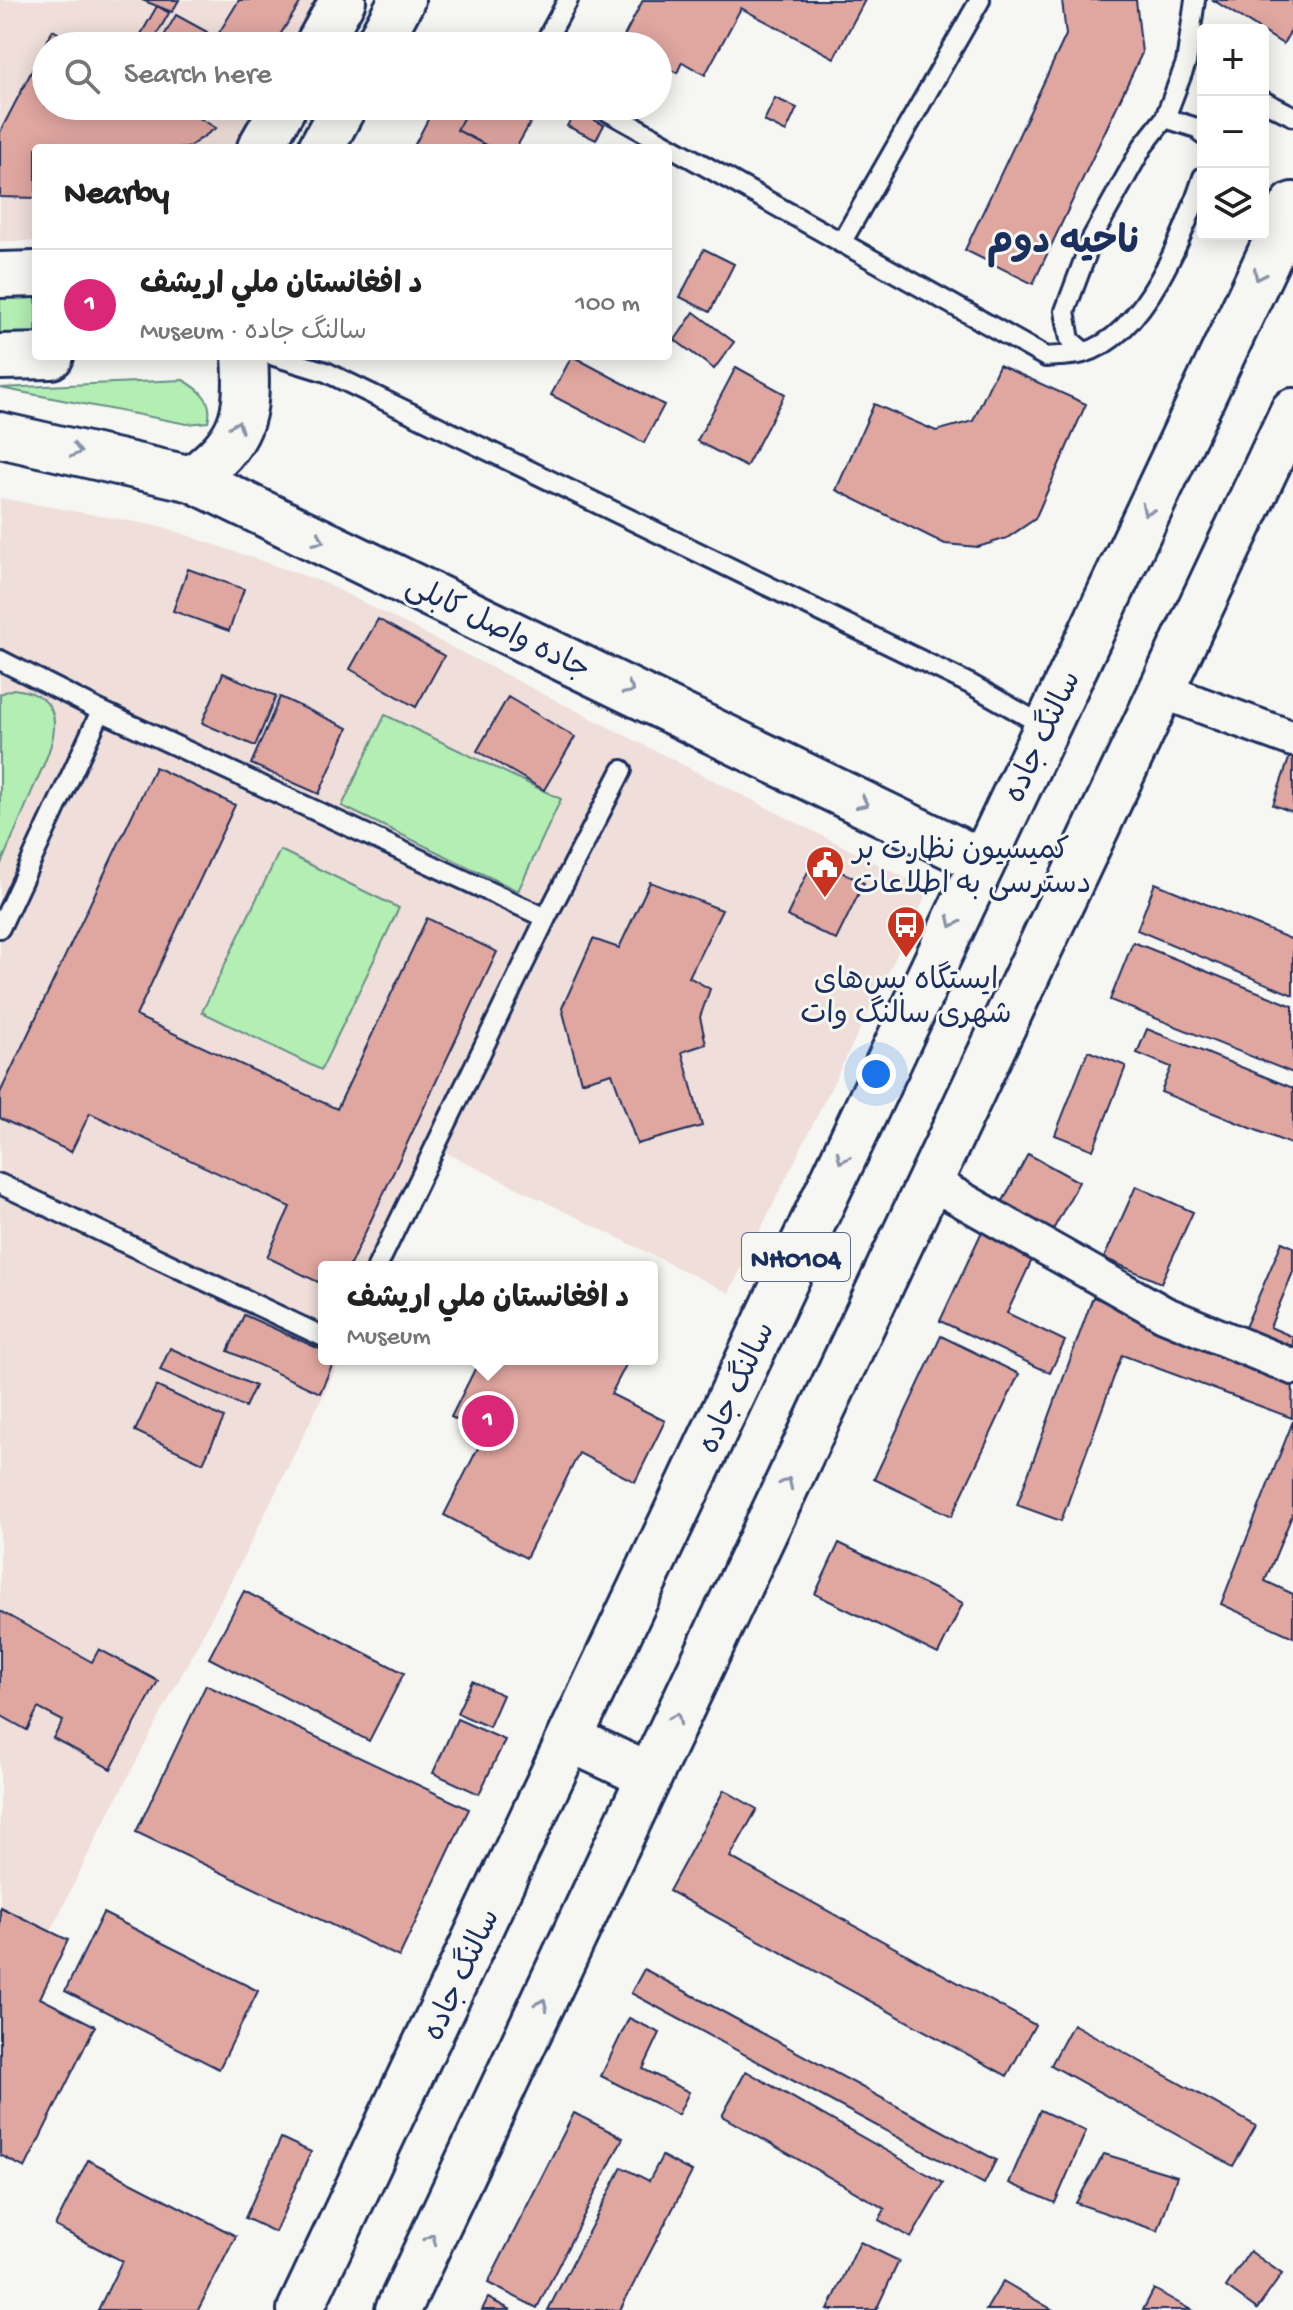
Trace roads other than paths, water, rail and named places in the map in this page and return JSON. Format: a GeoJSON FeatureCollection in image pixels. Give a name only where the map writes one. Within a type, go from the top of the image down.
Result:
{"type":"FeatureCollection","features":[{"type":"Feature","properties":{"kind":"main road"},"geometry":{"type":"LineString","coordinates":[[325,32],[343,0]]}},
{"type":"Feature","properties":{"kind":"main road"},"geometry":{"type":"LineString","coordinates":[[385,32],[402,0]]}},
{"type":"Feature","properties":{"kind":"main road"},"geometry":{"type":"LineString","coordinates":[[262,144],[276,120]]}},
{"type":"Feature","properties":{"kind":"main road"},"geometry":{"type":"LineString","coordinates":[[323,144],[336,120]]}},
{"type":"Feature","properties":{"kind":"main road","name":"سالنگ جاده"},"geometry":{"type":"LineString","coordinates":[[300,2310],[1293,205]]}},
{"type":"Feature","properties":{"kind":"main road"},"geometry":{"type":"LineString","coordinates":[[0,275],[32,274]]}},
{"type":"Feature","properties":{"kind":"main road"},"geometry":{"type":"LineString","coordinates":[[0,357],[32,356]]}},
{"type":"Feature","properties":{"kind":"main road"},"geometry":{"type":"LineString","coordinates":[[192,479],[222,456],[238,430],[247,395],[245,360]]}},
{"type":"Feature","properties":{"kind":"main road","name":"NH0104"},"geometry":{"type":"LineString","coordinates":[[398,2310],[1293,411]]}},
{"type":"Feature","properties":{"kind":"main road","name":"جاده واصل کابلی"},"geometry":{"type":"LineString","coordinates":[[0,435],[192,479],[981,861]]}},
{"type":"Feature","properties":{"kind":"main road"},"geometry":{"type":"LineString","coordinates":[[570,1739],[649,1776]]}},
{"type":"Feature","properties":{"kind":"street"},"geometry":{"type":"LineString","coordinates":[[1160,690],[1293,739]]}},
{"type":"Feature","properties":{"kind":"street"},"geometry":{"type":"LineString","coordinates":[[929,1181],[1164,1314],[1293,1367]]}},
{"type":"Feature","properties":{"kind":"lane"},"geometry":{"type":"LineString","coordinates":[[551,32],[568,0]]}},
{"type":"Feature","properties":{"kind":"lane"},"geometry":{"type":"LineString","coordinates":[[841,243],[980,0]]}},
{"type":"Feature","properties":{"kind":"lane"},"geometry":{"type":"LineString","coordinates":[[1084,352],[1070,340],[1065,311],[1093,236],[1143,146],[1165,118],[1195,67],[1195,0]]}},
{"type":"Feature","properties":{"kind":"lane"},"geometry":{"type":"LineString","coordinates":[[1269,104],[1293,116]]}},
{"type":"Feature","properties":{"kind":"lane"},"geometry":{"type":"LineString","coordinates":[[1165,118],[1197,128]]}},
{"type":"Feature","properties":{"kind":"lane"},"geometry":{"type":"LineString","coordinates":[[623,120],[665,144]]}},
{"type":"Feature","properties":{"kind":"lane"},"geometry":{"type":"LineString","coordinates":[[672,148],[1046,357],[1084,352],[1125,326],[1163,273],[1197,191]]}},
{"type":"Feature","properties":{"kind":"lane"},"geometry":{"type":"LineString","coordinates":[[287,360],[326,372],[355,386],[970,684],[1046,727]]}},
{"type":"Feature","properties":{"kind":"lane"},"geometry":{"type":"LineString","coordinates":[[0,660],[101,711],[546,918]]}},
{"type":"Feature","properties":{"kind":"lane"},"geometry":{"type":"LineString","coordinates":[[0,928],[101,711]]}},
{"type":"Feature","properties":{"kind":"lane"},"geometry":{"type":"LineString","coordinates":[[380,1261],[546,918],[622,770]]}},
{"type":"Feature","properties":{"kind":"lane"},"geometry":{"type":"LineString","coordinates":[[0,1184],[318,1334]]}},
{"type":"Feature","properties":{"kind":"place","name":"کمیسیون نظارت بر دسترسی به اطلاعات"},"geometry":{"type":"Point","coordinates":[825,899]}},
{"type":"Feature","properties":{"kind":"place","name":"ایستگاه بس‌های شهری سالنگ وات"},"geometry":{"type":"Point","coordinates":[906,959]}},
{"type":"Feature","properties":{"kind":"place","name":"د افغانستان ملي اریشف"},"geometry":{"type":"Point","coordinates":[488,1421]}},
{"type":"Feature","properties":{"kind":"district","name":"ناحیه دوم"},"geometry":{"type":"Point","coordinates":[1063,239]}}]}
